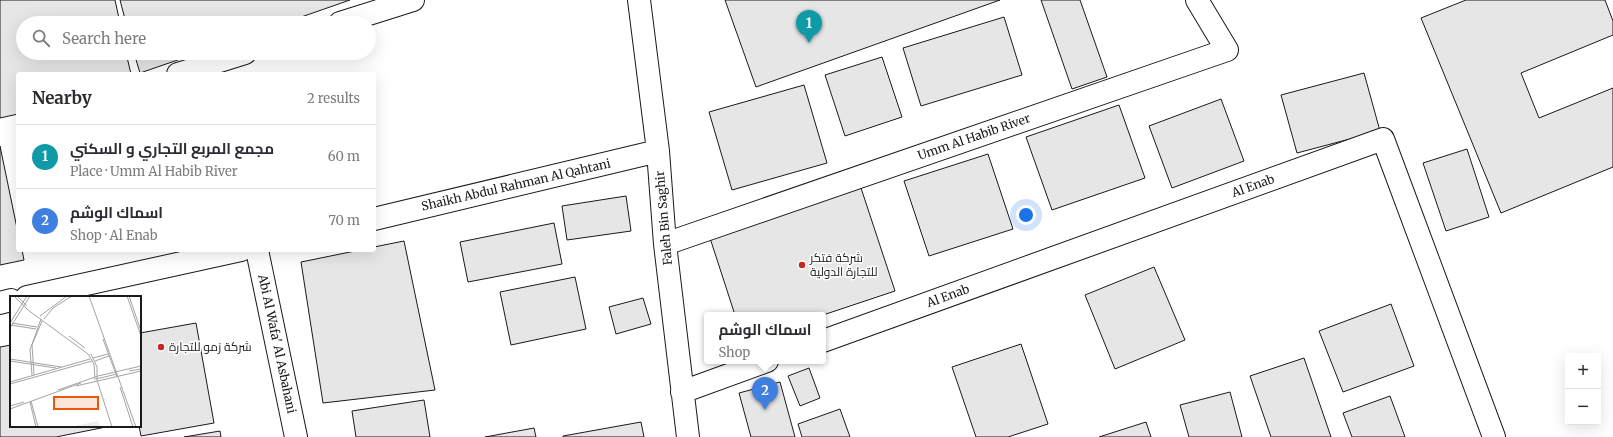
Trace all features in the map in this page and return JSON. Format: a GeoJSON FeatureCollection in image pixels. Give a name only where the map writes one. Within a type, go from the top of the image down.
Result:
{"type":"FeatureCollection","features":[{"type":"Feature","properties":{"kind":"street"},"geometry":{"type":"LineString","coordinates":[[362,16],[413,0]]}},
{"type":"Feature","properties":{"kind":"street","name":"Faleh Bin Saghir"},"geometry":{"type":"LineString","coordinates":[[639,0],[658,151],[665,244],[688,437]]}},
{"type":"Feature","properties":{"kind":"street","name":"Umm Al Habib River"},"geometry":{"type":"LineString","coordinates":[[665,244],[1227,50],[1197,0]]}},
{"type":"Feature","properties":{"kind":"street"},"geometry":{"type":"LineString","coordinates":[[184,72],[223,60]]}},
{"type":"Feature","properties":{"kind":"street","name":"Al Enab"},"geometry":{"type":"LineString","coordinates":[[826,340],[1383,139],[1494,437]]}},
{"type":"Feature","properties":{"kind":"street","name":"Shaikh Abdul Rahman Al Qahtani"},"geometry":{"type":"LineString","coordinates":[[376,219],[658,151]]}},
{"type":"Feature","properties":{"kind":"street"},"geometry":{"type":"LineString","coordinates":[[32,296],[231,252]]}},
{"type":"Feature","properties":{"kind":"street","name":"Abi Al Wafa' Al Asbahani"},"geometry":{"type":"LineString","coordinates":[[257,252],[296,437]]}},
{"type":"Feature","properties":{"kind":"street"},"geometry":{"type":"LineString","coordinates":[[0,303],[10,300]]}},
{"type":"Feature","properties":{"kind":"street"},"geometry":{"type":"LineString","coordinates":[[682,392],[759,364]]}},
{"type":"Feature","properties":{"kind":"building"},"geometry":{"type":"Polygon","coordinates":[[[0,0],[115,0],[118,16],[16,16],[16,60],[128,60],[131,72],[16,72],[16,114],[0,118],[0,0]]]}},
{"type":"Feature","properties":{"kind":"building"},"geometry":{"type":"Polygon","coordinates":[[[120,0],[350,0],[304,16],[124,16],[120,0]]]}},
{"type":"Feature","properties":{"kind":"building"},"geometry":{"type":"Polygon","coordinates":[[[725,0],[1000,0],[756,87],[725,0]]]}},
{"type":"Feature","properties":{"kind":"building"},"geometry":{"type":"Polygon","coordinates":[[[1041,0],[1080,0],[1107,77],[1072,89],[1041,0]]]}},
{"type":"Feature","properties":{"kind":"building"},"geometry":{"type":"Polygon","coordinates":[[[1466,0],[1605,0],[1613,21],[1613,35],[1521,73],[1539,118],[1613,88],[1613,167],[1501,213],[1421,18],[1466,0]]]}},
{"type":"Feature","properties":{"kind":"building"},"geometry":{"type":"Polygon","coordinates":[[[1004,17],[1022,75],[921,106],[903,48],[1004,17]]]}},
{"type":"Feature","properties":{"kind":"building"},"geometry":{"type":"Polygon","coordinates":[[[882,57],[902,117],[845,136],[825,75],[882,57]]]}},
{"type":"Feature","properties":{"kind":"building"},"geometry":{"type":"Polygon","coordinates":[[[136,60],[178,60],[143,72],[140,72],[136,60]]]}},
{"type":"Feature","properties":{"kind":"building"},"geometry":{"type":"Polygon","coordinates":[[[1364,73],[1380,131],[1297,153],[1281,95],[1364,73]]]}},
{"type":"Feature","properties":{"kind":"building"},"geometry":{"type":"Polygon","coordinates":[[[804,85],[827,163],[732,190],[709,112],[804,85]]]}},
{"type":"Feature","properties":{"kind":"building"},"geometry":{"type":"Polygon","coordinates":[[[1221,99],[1244,161],[1172,188],[1149,126],[1221,99]]]}},
{"type":"Feature","properties":{"kind":"building"},"geometry":{"type":"Polygon","coordinates":[[[1119,105],[1145,178],[1052,210],[1026,137],[1119,105]]]}},
{"type":"Feature","properties":{"kind":"building"},"geometry":{"type":"Polygon","coordinates":[[[0,146],[16,223],[16,252],[22,252],[24,260],[0,265],[0,146]]]}},
{"type":"Feature","properties":{"kind":"building"},"geometry":{"type":"Polygon","coordinates":[[[1467,149],[1489,217],[1446,231],[1423,163],[1467,149]]]}},
{"type":"Feature","properties":{"kind":"building"},"geometry":{"type":"Polygon","coordinates":[[[988,154],[1013,229],[929,256],[904,181],[988,154]]]}},
{"type":"Feature","properties":{"kind":"building","name":"شركة فتكر للتجارة الدولية"},"geometry":{"type":"Polygon","coordinates":[[[861,188],[895,291],[826,314],[826,312],[734,312],[710,238],[861,188]]]}},
{"type":"Feature","properties":{"kind":"building"},"geometry":{"type":"Polygon","coordinates":[[[626,196],[631,231],[567,240],[562,206],[626,196]]]}},
{"type":"Feature","properties":{"kind":"building"},"geometry":{"type":"Polygon","coordinates":[[[554,223],[562,264],[468,282],[460,242],[554,223]]]}},
{"type":"Feature","properties":{"kind":"building"},"geometry":{"type":"Polygon","coordinates":[[[404,241],[435,390],[323,403],[301,262],[350,252],[376,252],[376,247],[404,241]]]}},
{"type":"Feature","properties":{"kind":"building"},"geometry":{"type":"Polygon","coordinates":[[[1154,267],[1185,340],[1115,369],[1085,295],[1154,267]]]}},
{"type":"Feature","properties":{"kind":"building"},"geometry":{"type":"Polygon","coordinates":[[[575,277],[586,329],[511,345],[500,292],[575,277]]]}},
{"type":"Feature","properties":{"kind":"building"},"geometry":{"type":"Polygon","coordinates":[[[643,298],[651,324],[616,334],[609,307],[643,298]]]}},
{"type":"Feature","properties":{"kind":"building"},"geometry":{"type":"Polygon","coordinates":[[[1391,304],[1414,366],[1343,392],[1319,331],[1391,304]]]}},
{"type":"Feature","properties":{"kind":"building"},"geometry":{"type":"Polygon","coordinates":[[[196,323],[214,423],[141,436],[139,427],[141,427],[141,333],[196,323]]]}},
{"type":"Feature","properties":{"kind":"building"},"geometry":{"type":"Polygon","coordinates":[[[1021,344],[1048,424],[1008,437],[976,437],[952,367],[1021,344]]]}},
{"type":"Feature","properties":{"kind":"building"},"geometry":{"type":"Polygon","coordinates":[[[10,345],[10,427],[106,427],[56,437],[0,437],[0,347],[10,345]]]}},
{"type":"Feature","properties":{"kind":"building"},"geometry":{"type":"Polygon","coordinates":[[[1304,358],[1331,437],[1271,437],[1250,376],[1304,358]]]}},
{"type":"Feature","properties":{"kind":"building"},"geometry":{"type":"Polygon","coordinates":[[[809,368],[820,398],[800,406],[788,376],[809,368]]]}},
{"type":"Feature","properties":{"kind":"building"},"geometry":{"type":"Polygon","coordinates":[[[780,382],[795,437],[751,437],[739,393],[780,382]]]}},
{"type":"Feature","properties":{"kind":"building"},"geometry":{"type":"Polygon","coordinates":[[[1230,392],[1242,437],[1189,437],[1180,405],[1230,392]]]}},
{"type":"Feature","properties":{"kind":"building"},"geometry":{"type":"Polygon","coordinates":[[[1390,396],[1405,437],[1352,437],[1343,413],[1390,396]]]}},
{"type":"Feature","properties":{"kind":"building"},"geometry":{"type":"Polygon","coordinates":[[[424,400],[430,437],[356,437],[352,411],[424,400]]]}},
{"type":"Feature","properties":{"kind":"building"},"geometry":{"type":"Polygon","coordinates":[[[840,409],[850,437],[802,437],[798,424],[840,409]]]}},
{"type":"Feature","properties":{"kind":"building"},"geometry":{"type":"Polygon","coordinates":[[[641,422],[644,437],[563,437],[563,436],[641,422]]]}},
{"type":"Feature","properties":{"kind":"building"},"geometry":{"type":"Polygon","coordinates":[[[1146,422],[1151,437],[1099,437],[1146,422]]]}},
{"type":"Feature","properties":{"kind":"building"},"geometry":{"type":"Polygon","coordinates":[[[534,428],[536,437],[485,437],[534,428]]]}},
{"type":"Feature","properties":{"kind":"building"},"geometry":{"type":"Polygon","coordinates":[[[220,431],[221,437],[184,437],[220,431]]]}},
{"type":"Feature","properties":{"kind":"place","name":"مجمع المربع التجاري و السكني"},"geometry":{"type":"Point","coordinates":[809,43]}},
{"type":"Feature","properties":{"kind":"place","name":"شركة فتكر للتجارة الدولية"},"geometry":{"type":"Point","coordinates":[802,265]}},
{"type":"Feature","properties":{"kind":"place","name":"شركة زمو للتجارة"},"geometry":{"type":"Point","coordinates":[161,347]}},
{"type":"Feature","properties":{"kind":"place","name":"اسماك الوشم"},"geometry":{"type":"Point","coordinates":[765,410]}}]}
